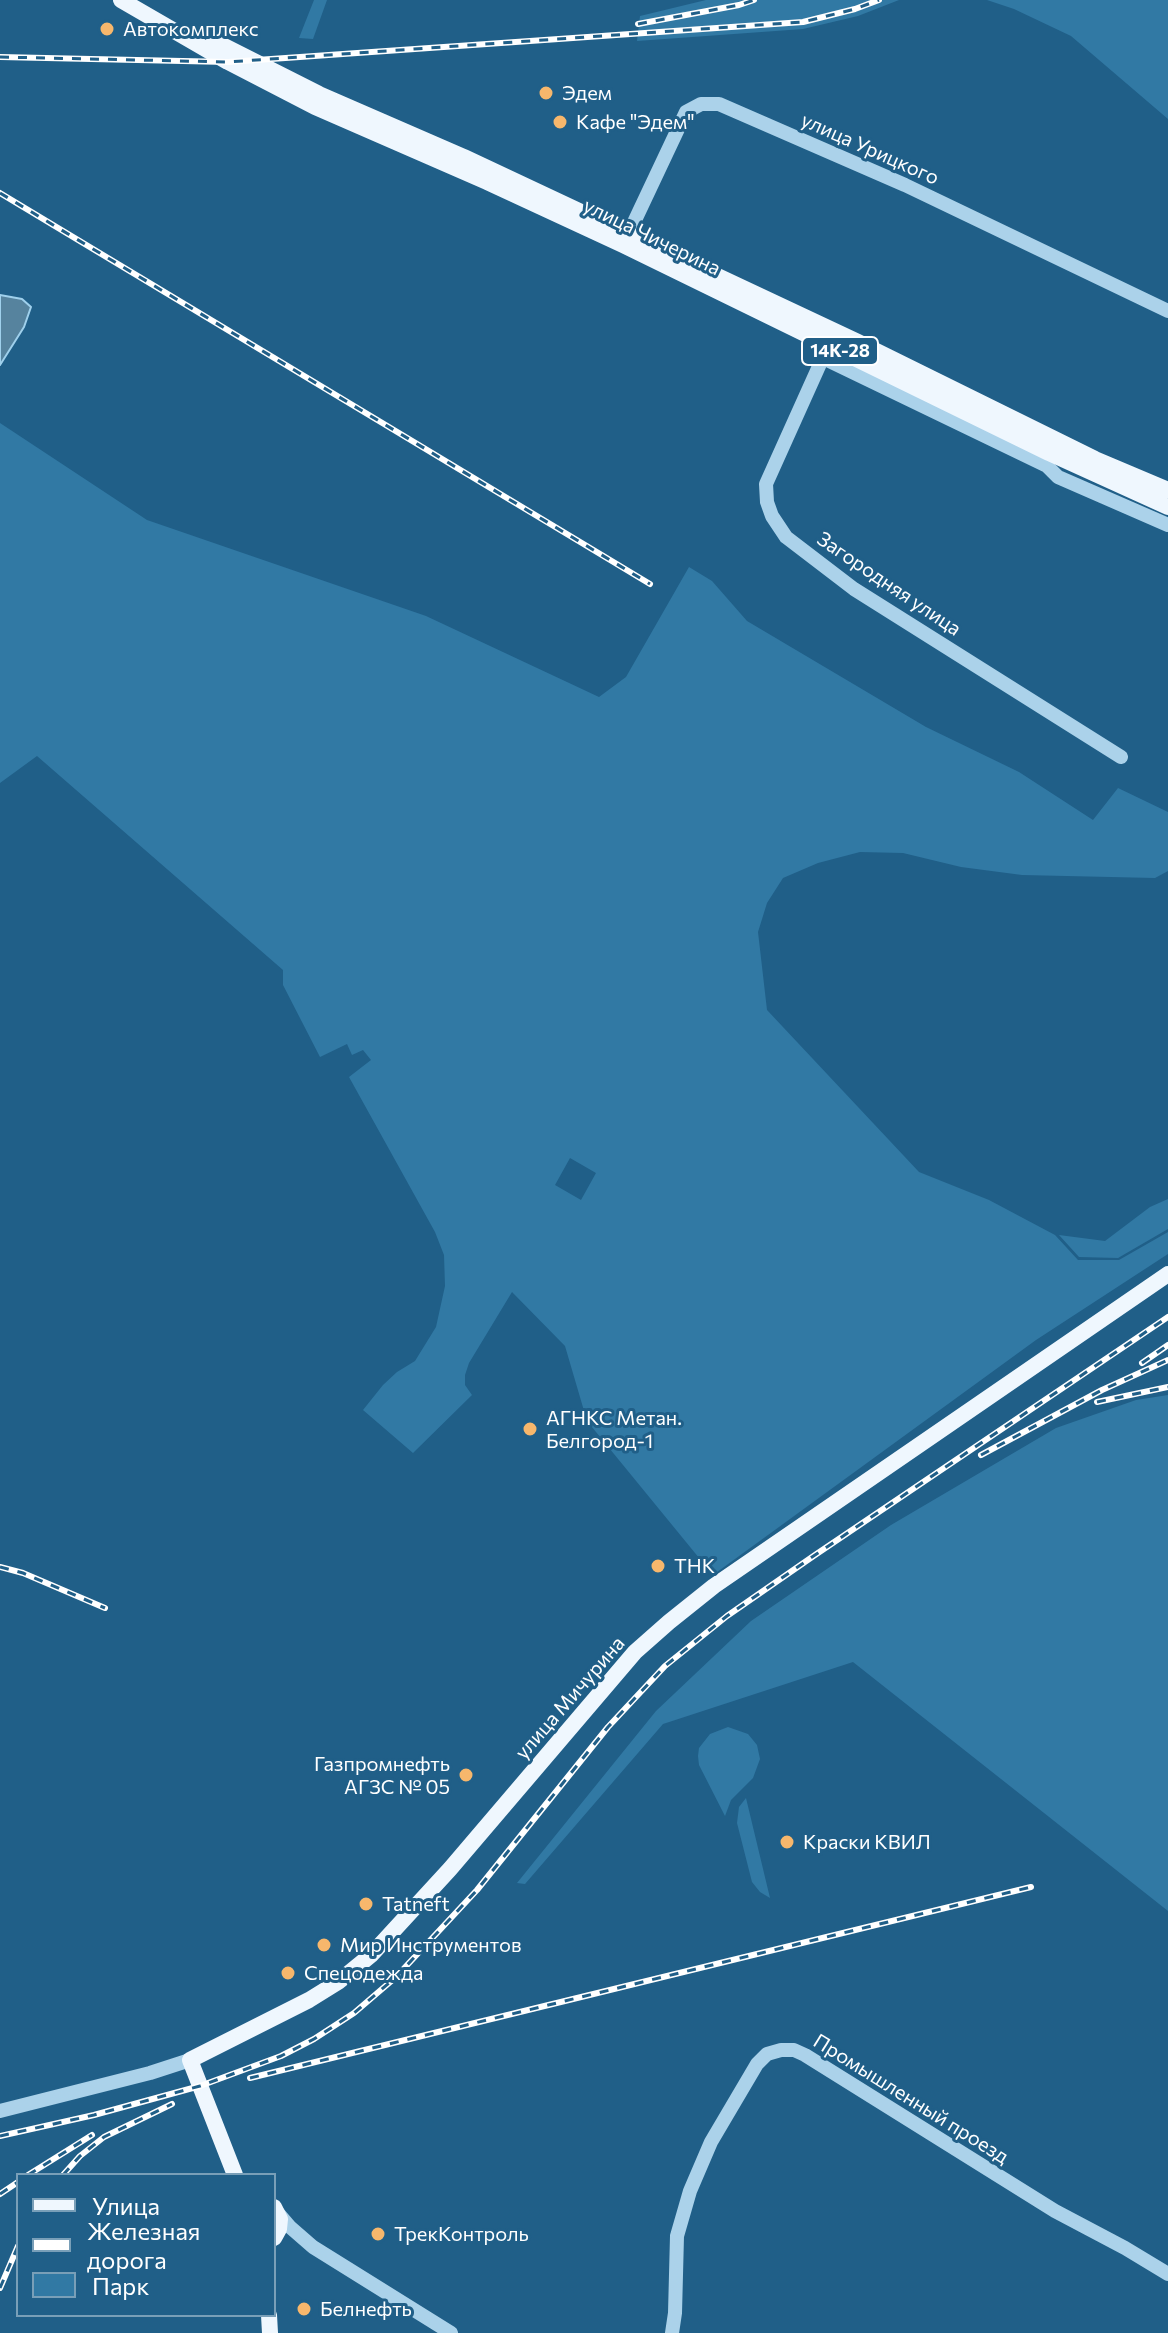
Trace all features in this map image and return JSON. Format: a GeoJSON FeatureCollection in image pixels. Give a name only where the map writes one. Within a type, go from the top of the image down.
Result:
{"type":"FeatureCollection","features":[{"type":"Feature","properties":{"kind":"main road","name":"улица Чичерина"},"geometry":{"type":"LineString","coordinates":[[121,0],[228,62],[315,107],[626,240]]}},
{"type":"Feature","properties":{"kind":"main road","name":"улица Чичерина"},"geometry":{"type":"LineString","coordinates":[[143,0],[246,59],[464,157],[829,345],[1049,453],[1168,507]]}},
{"type":"Feature","properties":{"kind":"main road","name":"улица Чичерина"},"geometry":{"type":"LineString","coordinates":[[829,345],[1168,490]]}},
{"type":"Feature","properties":{"kind":"main road","name":"улица Мичурина"},"geometry":{"type":"LineString","coordinates":[[190,2060],[309,2000],[338,1982],[371,1955],[450,1869],[635,1652],[703,1595],[1168,1274]]}},
{"type":"Feature","properties":{"kind":"main road"},"geometry":{"type":"LineString","coordinates":[[190,2060],[234,2173]]}},
{"type":"Feature","properties":{"kind":"main road"},"geometry":{"type":"LineString","coordinates":[[276,2210],[279,2229],[276,2234]]}},
{"type":"Feature","properties":{"kind":"street","name":"улица Урицкого"},"geometry":{"type":"LineString","coordinates":[[626,240],[686,112],[701,104],[719,104],[905,185],[1168,311]]}},
{"type":"Feature","properties":{"kind":"street"},"geometry":{"type":"LineString","coordinates":[[829,345],[1047,466],[1058,477],[1168,525]]}},
{"type":"Feature","properties":{"kind":"street","name":"Загородняя улица"},"geometry":{"type":"LineString","coordinates":[[829,345],[766,484],[772,516],[786,537],[854,589],[1121,757]]}},
{"type":"Feature","properties":{"kind":"street","name":"Промышленный проезд"},"geometry":{"type":"LineString","coordinates":[[672,2333],[677,2236],[690,2191],[711,2142],[757,2064],[767,2054],[781,2050],[794,2050],[805,2055],[1055,2211],[1168,2274]]}},
{"type":"Feature","properties":{"kind":"street","name":"улица Мичурина"},"geometry":{"type":"LineString","coordinates":[[0,2111],[137,2077],[190,2060]]}},
{"type":"Feature","properties":{"kind":"street"},"geometry":{"type":"LineString","coordinates":[[276,2210],[303,2239],[451,2333]]}},
{"type":"Feature","properties":{"kind":"street"},"geometry":{"type":"LineString","coordinates":[[276,2238],[303,2239]]}},
{"type":"Feature","properties":{"kind":"green space"},"geometry":{"type":"Polygon","coordinates":[[[314,0],[327,0],[313,39],[299,38],[314,0]]]}},
{"type":"Feature","properties":{"kind":"green space"},"geometry":{"type":"Polygon","coordinates":[[[706,0],[899,0],[858,16],[803,29],[637,41],[640,16],[706,0]]]}},
{"type":"Feature","properties":{"kind":"green space"},"geometry":{"type":"Polygon","coordinates":[[[987,0],[1168,0],[1168,119],[1071,36],[987,0]]]}},
{"type":"Feature","properties":{"kind":"green space"},"geometry":{"type":"Polygon","coordinates":[[[0,423],[147,520],[426,616],[599,697],[626,677],[689,567],[712,581],[747,621],[926,727],[1019,772],[1093,820],[1118,788],[1168,812],[1168,871],[1155,878],[1022,875],[961,867],[903,853],[860,852],[818,863],[783,878],[767,903],[758,932],[767,1010],[919,1172],[989,1200],[1055,1235],[1078,1260],[1119,1260],[1168,1232],[1168,1254],[1036,1340],[713,1575],[587,1421],[565,1346],[512,1292],[469,1363],[465,1385],[472,1395],[413,1453],[363,1410],[383,1385],[415,1361],[436,1327],[445,1286],[444,1255],[435,1232],[349,1077],[371,1060],[363,1050],[352,1055],[347,1044],[320,1057],[283,985],[283,970],[37,756],[0,783],[0,423]],[[570,1158],[555,1185],[581,1200],[596,1173],[570,1158]]]}},
{"type":"Feature","properties":{"kind":"green space"},"geometry":{"type":"Polygon","coordinates":[[[1168,1199],[1168,1229],[1118,1258],[1079,1257],[1059,1235],[1105,1241],[1150,1207],[1168,1199]]]}},
{"type":"Feature","properties":{"kind":"green space"},"geometry":{"type":"Polygon","coordinates":[[[1168,1395],[1168,1911],[853,1662],[663,1724],[525,1884],[517,1883],[656,1711],[751,1621],[891,1525],[1056,1428],[1136,1400],[1168,1395]]]}},
{"type":"Feature","properties":{"kind":"green space"},"geometry":{"type":"Polygon","coordinates":[[[728,1727],[748,1734],[757,1745],[760,1759],[753,1778],[731,1800],[725,1816],[699,1765],[698,1756],[699,1748],[710,1734],[728,1727]]]}},
{"type":"Feature","properties":{"kind":"green space"},"geometry":{"type":"Polygon","coordinates":[[[746,1798],[770,1898],[752,1882],[737,1823],[739,1807],[746,1798]]]}},
{"type":"Feature","properties":{"kind":"shaded area"},"geometry":{"type":"Polygon","coordinates":[[[0,295],[22,299],[31,307],[24,327],[0,365],[0,295]]]}},
{"type":"Feature","properties":{"kind":"railway"},"geometry":{"type":"LineString","coordinates":[[638,24],[754,0]]}},
{"type":"Feature","properties":{"kind":"railway"},"geometry":{"type":"LineString","coordinates":[[0,57],[228,62],[803,22],[879,0]]}},
{"type":"Feature","properties":{"kind":"railway"},"geometry":{"type":"LineString","coordinates":[[0,193],[650,584]]}},
{"type":"Feature","properties":{"kind":"railway"},"geometry":{"type":"LineString","coordinates":[[0,2136],[94,2115],[200,2086],[281,2056],[354,2013],[396,1977],[477,1890],[608,1727],[665,1666],[727,1616],[1168,1317]]}},
{"type":"Feature","properties":{"kind":"railway"},"geometry":{"type":"LineString","coordinates":[[1142,1363],[1168,1345]]}},
{"type":"Feature","properties":{"kind":"railway"},"geometry":{"type":"LineString","coordinates":[[981,1455],[1102,1390],[1168,1360]]}},
{"type":"Feature","properties":{"kind":"railway"},"geometry":{"type":"LineString","coordinates":[[1097,1402],[1168,1387]]}},
{"type":"Feature","properties":{"kind":"railway"},"geometry":{"type":"LineString","coordinates":[[0,1567],[23,1573],[105,1608]]}},
{"type":"Feature","properties":{"kind":"railway"},"geometry":{"type":"LineString","coordinates":[[250,2078],[1031,1887]]}},
{"type":"Feature","properties":{"kind":"railway"},"geometry":{"type":"LineString","coordinates":[[65,2173],[104,2137],[172,2104]]}},
{"type":"Feature","properties":{"kind":"railway"},"geometry":{"type":"LineString","coordinates":[[31,2173],[92,2135]]}},
{"type":"Feature","properties":{"kind":"railway"},"geometry":{"type":"LineString","coordinates":[[0,2194],[16,2183]]}},
{"type":"Feature","properties":{"kind":"railway"},"geometry":{"type":"LineString","coordinates":[[0,2288],[16,2251]]}},
{"type":"Feature","properties":{"kind":"place","name":"Автокомплекс"},"geometry":{"type":"Point","coordinates":[107,29]}},
{"type":"Feature","properties":{"kind":"place","name":"Эдем"},"geometry":{"type":"Point","coordinates":[546,93]}},
{"type":"Feature","properties":{"kind":"place","name":"Кафе \"Эдем\""},"geometry":{"type":"Point","coordinates":[560,122]}},
{"type":"Feature","properties":{"kind":"place","name":"АГНКС Метан. Белгород-1"},"geometry":{"type":"Point","coordinates":[530,1429]}},
{"type":"Feature","properties":{"kind":"place","name":"ТНК"},"geometry":{"type":"Point","coordinates":[658,1566]}},
{"type":"Feature","properties":{"kind":"place","name":"Газпромнефть АГЗС № 05"},"geometry":{"type":"Point","coordinates":[466,1775]}},
{"type":"Feature","properties":{"kind":"place","name":"Краски КВИЛ"},"geometry":{"type":"Point","coordinates":[787,1842]}},
{"type":"Feature","properties":{"kind":"place","name":"Tatneft"},"geometry":{"type":"Point","coordinates":[366,1904]}},
{"type":"Feature","properties":{"kind":"place","name":"Мир Инструментов"},"geometry":{"type":"Point","coordinates":[324,1945]}},
{"type":"Feature","properties":{"kind":"place","name":"Спецодежда"},"geometry":{"type":"Point","coordinates":[288,1973]}},
{"type":"Feature","properties":{"kind":"place","name":"ТрекКонтроль"},"geometry":{"type":"Point","coordinates":[378,2234]}},
{"type":"Feature","properties":{"kind":"place","name":"Белнефть"},"geometry":{"type":"Point","coordinates":[304,2309]}}]}
